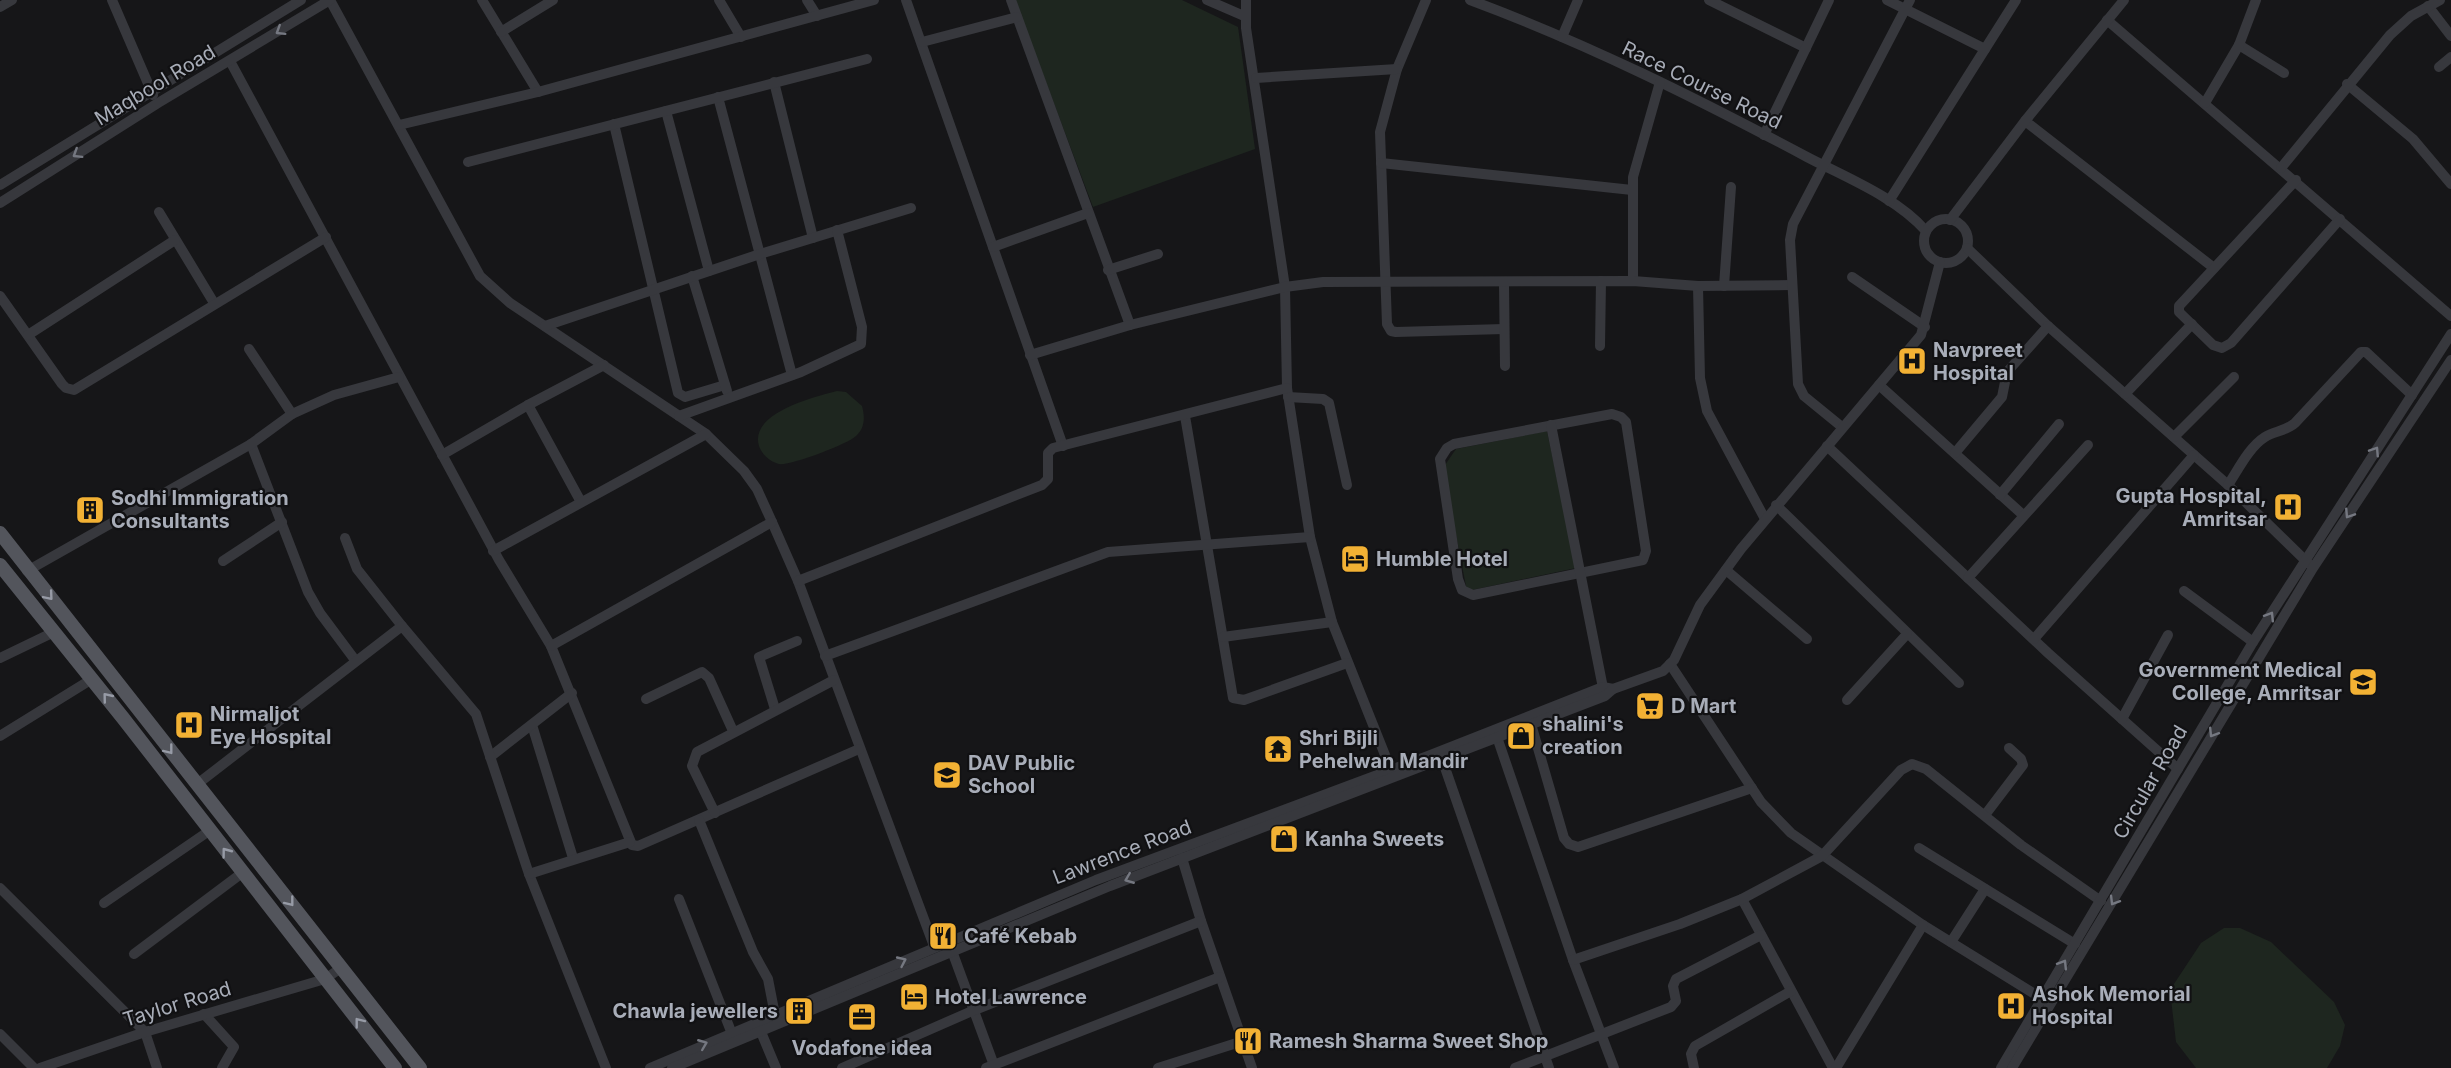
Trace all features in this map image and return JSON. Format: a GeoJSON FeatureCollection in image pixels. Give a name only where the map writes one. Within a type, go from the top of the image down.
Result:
{"type":"FeatureCollection","features":[{"type":"Feature","properties":{"kind":"main road"},"geometry":{"type":"LineString","coordinates":[[0,533],[27,571],[420,1068]]}},
{"type":"Feature","properties":{"kind":"main road"},"geometry":{"type":"LineString","coordinates":[[0,565],[92,679],[395,1068]]}},
{"type":"Feature","properties":{"kind":"street"},"geometry":{"type":"LineString","coordinates":[[0,7],[12,0]]}},
{"type":"Feature","properties":{"kind":"street"},"geometry":{"type":"LineString","coordinates":[[112,0],[150,91],[158,103]]}},
{"type":"Feature","properties":{"kind":"street","name":"Maqbool Road"},"geometry":{"type":"LineString","coordinates":[[0,185],[150,91],[302,0]]}},
{"type":"Feature","properties":{"kind":"street"},"geometry":{"type":"LineString","coordinates":[[330,0],[480,276],[510,303],[706,434],[744,471],[757,489],[798,581],[934,946]]}},
{"type":"Feature","properties":{"kind":"street","name":"Maqbool Road"},"geometry":{"type":"LineString","coordinates":[[0,203],[158,103],[330,0]]}},
{"type":"Feature","properties":{"kind":"street"},"geometry":{"type":"LineString","coordinates":[[482,0],[538,93]]}},
{"type":"Feature","properties":{"kind":"street"},"geometry":{"type":"LineString","coordinates":[[501,32],[553,0]]}},
{"type":"Feature","properties":{"kind":"street"},"geometry":{"type":"LineString","coordinates":[[719,0],[741,37]]}},
{"type":"Feature","properties":{"kind":"street"},"geometry":{"type":"LineString","coordinates":[[807,0],[817,16]]}},
{"type":"Feature","properties":{"kind":"street"},"geometry":{"type":"LineString","coordinates":[[399,125],[538,93],[874,0]]}},
{"type":"Feature","properties":{"kind":"street"},"geometry":{"type":"LineString","coordinates":[[906,0],[1063,446]]}},
{"type":"Feature","properties":{"kind":"street"},"geometry":{"type":"LineString","coordinates":[[1011,0],[1130,325]]}},
{"type":"Feature","properties":{"kind":"street"},"geometry":{"type":"LineString","coordinates":[[1207,0],[1244,16]]}},
{"type":"Feature","properties":{"kind":"street"},"geometry":{"type":"LineString","coordinates":[[1246,0],[1244,16],[1256,78],[1285,287],[1288,393],[1310,537],[1332,622],[1391,770]]}},
{"type":"Feature","properties":{"kind":"street"},"geometry":{"type":"LineString","coordinates":[[1426,0],[1397,69],[1380,132],[1387,324],[1391,331],[1504,329]]}},
{"type":"Feature","properties":{"kind":"street","name":"Race Course Road"},"geometry":{"type":"LineString","coordinates":[[1470,0],[1496,4],[1660,82],[1912,215]]}},
{"type":"Feature","properties":{"kind":"street"},"geometry":{"type":"LineString","coordinates":[[1562,37],[1578,0]]}},
{"type":"Feature","properties":{"kind":"street"},"geometry":{"type":"LineString","coordinates":[[1709,0],[1806,48]]}},
{"type":"Feature","properties":{"kind":"street"},"geometry":{"type":"LineString","coordinates":[[1764,135],[1829,0]]}},
{"type":"Feature","properties":{"kind":"street"},"geometry":{"type":"LineString","coordinates":[[1887,0],[1907,4],[1985,49]]}},
{"type":"Feature","properties":{"kind":"street"},"geometry":{"type":"LineString","coordinates":[[1889,201],[2016,0]]}},
{"type":"Feature","properties":{"kind":"street"},"geometry":{"type":"LineString","coordinates":[[1926,231],[1945,220],[2124,0]]}},
{"type":"Feature","properties":{"kind":"street"},"geometry":{"type":"LineString","coordinates":[[2205,103],[2239,45],[2256,0]]}},
{"type":"Feature","properties":{"kind":"street"},"geometry":{"type":"LineString","coordinates":[[2281,168],[2347,84],[2390,35],[2411,16],[2440,0]]}},
{"type":"Feature","properties":{"kind":"street"},"geometry":{"type":"LineString","coordinates":[[1842,427],[1804,396],[1798,384],[1791,232],[1907,4]]}},
{"type":"Feature","properties":{"kind":"street"},"geometry":{"type":"LineString","coordinates":[[2428,6],[2451,36]]}},
{"type":"Feature","properties":{"kind":"street"},"geometry":{"type":"LineString","coordinates":[[922,42],[1017,18]]}},
{"type":"Feature","properties":{"kind":"street"},"geometry":{"type":"LineString","coordinates":[[2107,20],[2296,180],[2451,316]]}},
{"type":"Feature","properties":{"kind":"street"},"geometry":{"type":"LineString","coordinates":[[2239,45],[2284,74]]}},
{"type":"Feature","properties":{"kind":"street"},"geometry":{"type":"LineString","coordinates":[[2439,68],[2451,57]]}},
{"type":"Feature","properties":{"kind":"street"},"geometry":{"type":"LineString","coordinates":[[468,162],[867,59]]}},
{"type":"Feature","properties":{"kind":"street"},"geometry":{"type":"LineString","coordinates":[[230,61],[494,551],[551,646],[572,693],[630,842],[638,846],[859,749]]}},
{"type":"Feature","properties":{"kind":"street"},"geometry":{"type":"LineString","coordinates":[[1256,78],[1397,69]]}},
{"type":"Feature","properties":{"kind":"street"},"geometry":{"type":"LineString","coordinates":[[774,82],[813,238]]}},
{"type":"Feature","properties":{"kind":"street"},"geometry":{"type":"LineString","coordinates":[[1633,280],[1632,190],[1636,163],[1660,82]]}},
{"type":"Feature","properties":{"kind":"street"},"geometry":{"type":"LineString","coordinates":[[2347,84],[2413,139],[2451,184]]}},
{"type":"Feature","properties":{"kind":"street"},"geometry":{"type":"LineString","coordinates":[[718,97],[792,375]]}},
{"type":"Feature","properties":{"kind":"street"},"geometry":{"type":"LineString","coordinates":[[666,111],[709,271]]}},
{"type":"Feature","properties":{"kind":"street"},"geometry":{"type":"LineString","coordinates":[[2025,121],[2214,268]]}},
{"type":"Feature","properties":{"kind":"street"},"geometry":{"type":"LineString","coordinates":[[614,124],[678,393],[685,397],[725,385]]}},
{"type":"Feature","properties":{"kind":"street"},"geometry":{"type":"LineString","coordinates":[[1381,163],[1632,190]]}},
{"type":"Feature","properties":{"kind":"street"},"geometry":{"type":"LineString","coordinates":[[2296,180],[2179,306],[2179,312],[2213,345],[2227,346],[2340,219]]}},
{"type":"Feature","properties":{"kind":"street"},"geometry":{"type":"LineString","coordinates":[[1724,286],[1731,187]]}},
{"type":"Feature","properties":{"kind":"street"},"geometry":{"type":"LineString","coordinates":[[545,326],[760,254],[911,208]]}},
{"type":"Feature","properties":{"kind":"street"},"geometry":{"type":"LineString","coordinates":[[159,212],[214,303]]}},
{"type":"Feature","properties":{"kind":"street"},"geometry":{"type":"LineString","coordinates":[[993,247],[1088,213]]}},
{"type":"Feature","properties":{"kind":"street"},"geometry":{"type":"LineString","coordinates":[[1912,215],[1959,224],[1966,233],[1966,248],[1956,261],[1940,262],[1926,250],[1926,231],[1912,215]]}},
{"type":"Feature","properties":{"kind":"street"},"geometry":{"type":"LineString","coordinates":[[679,416],[792,375],[857,347],[863,341],[862,327],[837,230]]}},
{"type":"Feature","properties":{"kind":"street"},"geometry":{"type":"LineString","coordinates":[[0,296],[62,384],[74,390],[326,237]]}},
{"type":"Feature","properties":{"kind":"street"},"geometry":{"type":"LineString","coordinates":[[28,335],[175,240]]}},
{"type":"Feature","properties":{"kind":"street"},"geometry":{"type":"LineString","coordinates":[[1966,248],[2048,326],[2228,485],[2309,564]]}},
{"type":"Feature","properties":{"kind":"street"},"geometry":{"type":"LineString","coordinates":[[1108,270],[1158,254]]}},
{"type":"Feature","properties":{"kind":"street"},"geometry":{"type":"LineString","coordinates":[[1940,262],[1925,327],[1911,348],[1776,505],[1700,604],[1670,664],[1752,788],[1782,824],[1822,856],[1923,925],[2046,1001]]}},
{"type":"Feature","properties":{"kind":"street"},"geometry":{"type":"LineString","coordinates":[[692,276],[729,398]]}},
{"type":"Feature","properties":{"kind":"street"},"geometry":{"type":"LineString","coordinates":[[1852,277],[1925,327]]}},
{"type":"Feature","properties":{"kind":"street"},"geometry":{"type":"LineString","coordinates":[[1030,355],[1130,325],[1285,287],[1323,282],[1504,283],[1633,280],[1698,286],[1792,285]]}},
{"type":"Feature","properties":{"kind":"street"},"geometry":{"type":"LineString","coordinates":[[1600,346],[1601,281]]}},
{"type":"Feature","properties":{"kind":"street"},"geometry":{"type":"LineString","coordinates":[[1504,283],[1505,366]]}},
{"type":"Feature","properties":{"kind":"street"},"geometry":{"type":"LineString","coordinates":[[1698,286],[1700,378],[1707,411],[1765,519]]}},
{"type":"Feature","properties":{"kind":"street"},"geometry":{"type":"LineString","coordinates":[[2125,393],[2192,324]]}},
{"type":"Feature","properties":{"kind":"street"},"geometry":{"type":"LineString","coordinates":[[1955,453],[2002,397],[2007,372],[2048,326]]}},
{"type":"Feature","properties":{"kind":"street","name":"Circular Road"},"geometry":{"type":"LineString","coordinates":[[2001,1068],[2046,1001],[2309,564],[2451,334]]}},
{"type":"Feature","properties":{"kind":"street"},"geometry":{"type":"LineString","coordinates":[[249,349],[292,414]]}},
{"type":"Feature","properties":{"kind":"street"},"geometry":{"type":"LineString","coordinates":[[2228,485],[2255,445],[2269,435],[2290,427],[2361,352],[2366,352],[2412,395]]}},
{"type":"Feature","properties":{"kind":"street","name":"Circular Road"},"geometry":{"type":"LineString","coordinates":[[2012,1068],[2075,944],[2253,642],[2451,360]]}},
{"type":"Feature","properties":{"kind":"street"},"geometry":{"type":"LineString","coordinates":[[442,455],[528,405],[604,365]]}},
{"type":"Feature","properties":{"kind":"street"},"geometry":{"type":"LineString","coordinates":[[27,571],[251,444],[292,414],[334,395],[399,377]]}},
{"type":"Feature","properties":{"kind":"street"},"geometry":{"type":"LineString","coordinates":[[2174,437],[2234,377]]}},
{"type":"Feature","properties":{"kind":"street"},"geometry":{"type":"LineString","coordinates":[[1879,385],[2022,514]]}},
{"type":"Feature","properties":{"kind":"street"},"geometry":{"type":"LineString","coordinates":[[798,581],[1042,485],[1048,478],[1048,453],[1053,448],[1288,393],[1323,399],[1329,403],[1347,485]]}},
{"type":"Feature","properties":{"kind":"street"},"geometry":{"type":"LineString","coordinates":[[528,405],[581,502]]}},
{"type":"Feature","properties":{"kind":"street"},"geometry":{"type":"LineString","coordinates":[[1612,414],[1621,417],[1626,422],[1645,557],[1638,563],[1473,595],[1462,590],[1458,579],[1440,459],[1443,453],[1454,444],[1551,425],[1612,414]]}},
{"type":"Feature","properties":{"kind":"street"},"geometry":{"type":"LineString","coordinates":[[1185,416],[1223,637],[1230,693],[1238,700],[1347,663]]}},
{"type":"Feature","properties":{"kind":"street"},"geometry":{"type":"LineString","coordinates":[[2000,495],[2059,424]]}},
{"type":"Feature","properties":{"kind":"street"},"geometry":{"type":"LineString","coordinates":[[1551,425],[1580,573],[1607,691]]}},
{"type":"Feature","properties":{"kind":"street"},"geometry":{"type":"LineString","coordinates":[[494,551],[706,434]]}},
{"type":"Feature","properties":{"kind":"street"},"geometry":{"type":"LineString","coordinates":[[251,444],[308,592],[355,660]]}},
{"type":"Feature","properties":{"kind":"street"},"geometry":{"type":"LineString","coordinates":[[1968,578],[2022,514],[2088,445]]}},
{"type":"Feature","properties":{"kind":"street"},"geometry":{"type":"LineString","coordinates":[[1827,446],[2034,639],[2178,769]]}},
{"type":"Feature","properties":{"kind":"street"},"geometry":{"type":"LineString","coordinates":[[2034,639],[2194,454]]}},
{"type":"Feature","properties":{"kind":"street"},"geometry":{"type":"LineString","coordinates":[[1776,505],[1959,683]]}},
{"type":"Feature","properties":{"kind":"street"},"geometry":{"type":"LineString","coordinates":[[223,561],[282,522]]}},
{"type":"Feature","properties":{"kind":"street"},"geometry":{"type":"LineString","coordinates":[[551,646],[772,522]]}},
{"type":"Feature","properties":{"kind":"street"},"geometry":{"type":"LineString","coordinates":[[825,656],[1108,552],[1310,537]]}},
{"type":"Feature","properties":{"kind":"street"},"geometry":{"type":"LineString","coordinates":[[345,538],[357,569],[476,714],[529,874],[606,1068]]}},
{"type":"Feature","properties":{"kind":"street"},"geometry":{"type":"LineString","coordinates":[[1726,570],[1807,639]]}},
{"type":"Feature","properties":{"kind":"street"},"geometry":{"type":"LineString","coordinates":[[2184,591],[2253,642]]}},
{"type":"Feature","properties":{"kind":"street"},"geometry":{"type":"LineString","coordinates":[[1223,637],[1332,622]]}},
{"type":"Feature","properties":{"kind":"street"},"geometry":{"type":"LineString","coordinates":[[196,785],[355,660],[402,626]]}},
{"type":"Feature","properties":{"kind":"street"},"geometry":{"type":"LineString","coordinates":[[0,658],[54,632]]}},
{"type":"Feature","properties":{"kind":"street"},"geometry":{"type":"LineString","coordinates":[[1847,700],[1907,634]]}},
{"type":"Feature","properties":{"kind":"street"},"geometry":{"type":"LineString","coordinates":[[2122,719],[2168,635]]}},
{"type":"Feature","properties":{"kind":"street"},"geometry":{"type":"LineString","coordinates":[[775,709],[759,657],[797,640]]}},
{"type":"Feature","properties":{"kind":"street","name":"Lawrence Road"},"geometry":{"type":"LineString","coordinates":[[650,1068],[733,1037],[761,1032],[952,951],[1046,906],[1391,770],[1659,673],[1670,664]]}},
{"type":"Feature","properties":{"kind":"street"},"geometry":{"type":"LineString","coordinates":[[646,699],[699,672],[705,673],[733,731]]}},
{"type":"Feature","properties":{"kind":"street"},"geometry":{"type":"LineString","coordinates":[[0,736],[92,679]]}},
{"type":"Feature","properties":{"kind":"street"},"geometry":{"type":"LineString","coordinates":[[715,813],[692,761],[701,749],[834,680]]}},
{"type":"Feature","properties":{"kind":"street","name":"Lawrence Road"},"geometry":{"type":"LineString","coordinates":[[672,1068],[776,1015],[857,982],[934,946],[1182,858],[1442,759],[1607,691]]}},
{"type":"Feature","properties":{"kind":"street"},"geometry":{"type":"LineString","coordinates":[[490,757],[572,693]]}},
{"type":"Feature","properties":{"kind":"street"},"geometry":{"type":"LineString","coordinates":[[1531,724],[1564,838],[1573,846],[1659,821],[1752,788]]}},
{"type":"Feature","properties":{"kind":"street"},"geometry":{"type":"LineString","coordinates":[[532,725],[573,858]]}},
{"type":"Feature","properties":{"kind":"street"},"geometry":{"type":"LineString","coordinates":[[1497,737],[1573,960],[1614,1068]]}},
{"type":"Feature","properties":{"kind":"street"},"geometry":{"type":"LineString","coordinates":[[1985,815],[2023,765],[2009,748]]}},
{"type":"Feature","properties":{"kind":"street"},"geometry":{"type":"LineString","coordinates":[[1442,759],[1549,1068]]}},
{"type":"Feature","properties":{"kind":"street"},"geometry":{"type":"LineString","coordinates":[[1573,960],[1672,927],[1742,899],[1822,856],[1901,770],[1912,764],[1926,769],[2101,901]]}},
{"type":"Feature","properties":{"kind":"street"},"geometry":{"type":"LineString","coordinates":[[699,820],[753,952],[768,979],[776,1015]]}},
{"type":"Feature","properties":{"kind":"street"},"geometry":{"type":"LineString","coordinates":[[104,903],[209,831]]}},
{"type":"Feature","properties":{"kind":"street"},"geometry":{"type":"LineString","coordinates":[[529,874],[573,858],[630,842]]}},
{"type":"Feature","properties":{"kind":"street"},"geometry":{"type":"LineString","coordinates":[[1920,848],[2075,944]]}},
{"type":"Feature","properties":{"kind":"street"},"geometry":{"type":"LineString","coordinates":[[1182,858],[1201,921],[1252,1068]]}},
{"type":"Feature","properties":{"kind":"street"},"geometry":{"type":"LineString","coordinates":[[134,954],[242,873]]}},
{"type":"Feature","properties":{"kind":"street"},"geometry":{"type":"LineString","coordinates":[[0,888],[145,1032],[157,1068]]}},
{"type":"Feature","properties":{"kind":"street"},"geometry":{"type":"LineString","coordinates":[[1951,942],[1985,889]]}},
{"type":"Feature","properties":{"kind":"street"},"geometry":{"type":"LineString","coordinates":[[679,899],[733,1037]]}},
{"type":"Feature","properties":{"kind":"street"},"geometry":{"type":"LineString","coordinates":[[1742,899],[1835,1068],[1923,925]]}},
{"type":"Feature","properties":{"kind":"street"},"geometry":{"type":"LineString","coordinates":[[842,1068],[972,1011],[1201,921]]}},
{"type":"Feature","properties":{"kind":"street"},"geometry":{"type":"LineString","coordinates":[[1515,1068],[1602,1032],[1671,1007],[1676,1001],[1673,986],[1676,979],[1761,935]]}},
{"type":"Feature","properties":{"kind":"street"},"geometry":{"type":"LineString","coordinates":[[952,951],[992,1067],[1220,976]]}},
{"type":"Feature","properties":{"kind":"street","name":"Taylor Road"},"geometry":{"type":"LineString","coordinates":[[40,1068],[145,1032],[325,979],[341,968]]}},
{"type":"Feature","properties":{"kind":"street"},"geometry":{"type":"LineString","coordinates":[[1694,1068],[1691,1054],[1695,1046],[1791,991]]}},
{"type":"Feature","properties":{"kind":"street"},"geometry":{"type":"LineString","coordinates":[[204,1014],[234,1047],[222,1068]]}},
{"type":"Feature","properties":{"kind":"street"},"geometry":{"type":"LineString","coordinates":[[761,1032],[776,1068]]}},
{"type":"Feature","properties":{"kind":"street"},"geometry":{"type":"LineString","coordinates":[[0,1034],[34,1068]]}},
{"type":"Feature","properties":{"kind":"street"},"geometry":{"type":"LineString","coordinates":[[1158,1068],[1243,1041]]}},
{"type":"Feature","properties":{"kind":"shaded area"},"geometry":{"type":"Polygon","coordinates":[[[1015,0],[1182,0],[1238,27],[1255,149],[1093,207],[1015,0]]]}},
{"type":"Feature","properties":{"kind":"shaded area"},"geometry":{"type":"Polygon","coordinates":[[[837,391],[846,392],[862,406],[864,422],[851,440],[819,454],[785,464],[770,460],[760,449],[759,434],[764,424],[773,416],[800,402],[837,391]]]}},
{"type":"Feature","properties":{"kind":"shaded area"},"geometry":{"type":"Polygon","coordinates":[[[1547,431],[1576,568],[1467,591],[1443,468],[1456,449],[1547,431]]]}},
{"type":"Feature","properties":{"kind":"shaded area"},"geometry":{"type":"Polygon","coordinates":[[[2224,928],[2240,928],[2271,942],[2334,1002],[2345,1025],[2340,1046],[2327,1068],[2196,1068],[2176,1042],[2170,990],[2201,943],[2224,928]]]}},
{"type":"Feature","properties":{"kind":"place","name":"Navpreet Hospital"},"geometry":{"type":"Point","coordinates":[1912,361]}},
{"type":"Feature","properties":{"kind":"place","name":"Gupta Hospital, Amritsar"},"geometry":{"type":"Point","coordinates":[2288,507]}},
{"type":"Feature","properties":{"kind":"place","name":"Sodhi Immigration Consultants"},"geometry":{"type":"Point","coordinates":[90,510]}},
{"type":"Feature","properties":{"kind":"place","name":"Humble Hotel"},"geometry":{"type":"Point","coordinates":[1355,559]}},
{"type":"Feature","properties":{"kind":"place","name":"Government Medical College, Amritsar"},"geometry":{"type":"Point","coordinates":[2363,682]}},
{"type":"Feature","properties":{"kind":"place","name":"D Mart"},"geometry":{"type":"Point","coordinates":[1650,706]}},
{"type":"Feature","properties":{"kind":"place","name":"Nirmaljot Eye Hospital"},"geometry":{"type":"Point","coordinates":[189,725]}},
{"type":"Feature","properties":{"kind":"place","name":"shalini's creation"},"geometry":{"type":"Point","coordinates":[1521,736]}},
{"type":"Feature","properties":{"kind":"place","name":"Shri Bijli Pehelwan Mandir"},"geometry":{"type":"Point","coordinates":[1278,749]}},
{"type":"Feature","properties":{"kind":"place","name":"DAV Public School"},"geometry":{"type":"Point","coordinates":[947,775]}},
{"type":"Feature","properties":{"kind":"place","name":"Kanha Sweets"},"geometry":{"type":"Point","coordinates":[1284,839]}},
{"type":"Feature","properties":{"kind":"place","name":"Café Kebab"},"geometry":{"type":"Point","coordinates":[943,936]}},
{"type":"Feature","properties":{"kind":"place","name":"Hotel Lawrence"},"geometry":{"type":"Point","coordinates":[914,997]}},
{"type":"Feature","properties":{"kind":"place","name":"Ashok Memorial Hospital"},"geometry":{"type":"Point","coordinates":[2011,1006]}},
{"type":"Feature","properties":{"kind":"place","name":"Chawla jewellers"},"geometry":{"type":"Point","coordinates":[799,1011]}},
{"type":"Feature","properties":{"kind":"place","name":"Vodafone idea"},"geometry":{"type":"Point","coordinates":[862,1017]}},
{"type":"Feature","properties":{"kind":"place","name":"Ramesh Sharma Sweet Shop"},"geometry":{"type":"Point","coordinates":[1248,1041]}}]}
